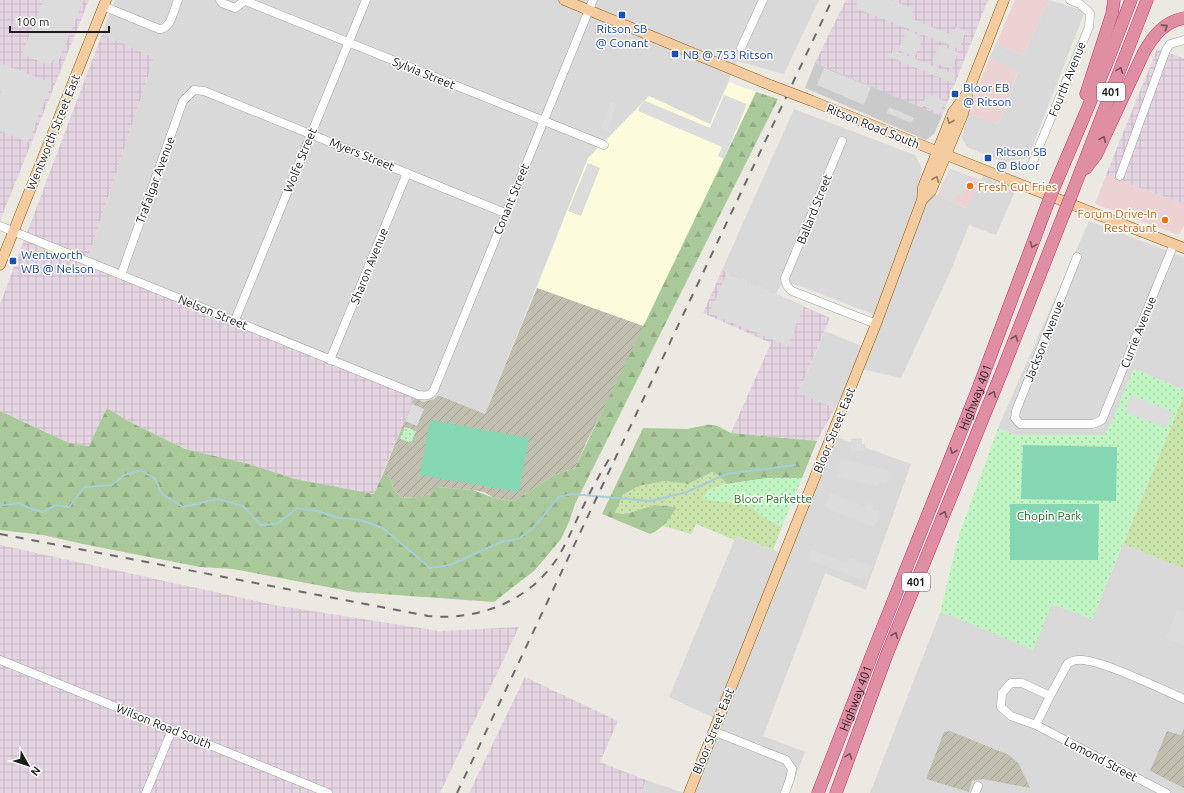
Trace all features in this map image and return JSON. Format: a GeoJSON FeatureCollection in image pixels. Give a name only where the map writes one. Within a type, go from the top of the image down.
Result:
{"type":"FeatureCollection","features":[{"type":"Feature","properties":{"kind":"highway"},"geometry":{"type":"LineString","coordinates":[[1062,166],[1112,14],[1114,0]]}},
{"type":"Feature","properties":{"kind":"highway","name":"Highway 401"},"geometry":{"type":"LineString","coordinates":[[818,793],[978,389],[1062,166],[1108,60],[1131,0]]}},
{"type":"Feature","properties":{"kind":"highway","name":"Highway 401"},"geometry":{"type":"LineString","coordinates":[[836,793],[887,654],[1001,374],[1147,0]]}},
{"type":"Feature","properties":{"kind":"highway"},"geometry":{"type":"LineString","coordinates":[[1075,184],[1096,155],[1144,52],[1153,38],[1162,27],[1184,18]]}},
{"type":"Feature","properties":{"kind":"main road","name":"Ritson Road South"},"geometry":{"type":"LineString","coordinates":[[564,0],[941,153],[1184,248]]}},
{"type":"Feature","properties":{"kind":"main road","name":"Bloor Street East"},"geometry":{"type":"LineString","coordinates":[[689,793],[876,324],[922,200],[932,191],[941,153],[963,114],[968,92],[1004,0]]}},
{"type":"Feature","properties":{"kind":"main road","name":"Wentworth Street East"},"geometry":{"type":"LineString","coordinates":[[0,265],[104,3]]}},
{"type":"Feature","properties":{"kind":"street"},"geometry":{"type":"LineString","coordinates":[[104,3],[159,29],[162,29],[169,23],[178,0]]}},
{"type":"Feature","properties":{"kind":"street","name":"Sylvia Street"},"geometry":{"type":"LineString","coordinates":[[220,0],[235,8],[243,1],[604,145]]}},
{"type":"Feature","properties":{"kind":"street","name":"Wolfe Street"},"geometry":{"type":"LineString","coordinates":[[235,320],[366,0]]}},
{"type":"Feature","properties":{"kind":"street","name":"Conant Street"},"geometry":{"type":"LineString","coordinates":[[427,396],[434,390],[593,0]]}},
{"type":"Feature","properties":{"kind":"street"},"geometry":{"type":"LineString","coordinates":[[741,48],[763,0]]}},
{"type":"Feature","properties":{"kind":"street","name":"Fourth Avenue"},"geometry":{"type":"LineString","coordinates":[[1031,166],[1089,27],[1090,13],[1080,4],[1070,0]]}},
{"type":"Feature","properties":{"kind":"street"},"geometry":{"type":"LineString","coordinates":[[1120,176],[1166,50],[1170,44],[1184,40]]}},
{"type":"Feature","properties":{"kind":"street","name":"Myers Street"},"geometry":{"type":"LineString","coordinates":[[194,90],[204,91],[505,213]]}},
{"type":"Feature","properties":{"kind":"street","name":"Trafalgar Avenue"},"geometry":{"type":"LineString","coordinates":[[121,275],[183,101],[194,90]]}},
{"type":"Feature","properties":{"kind":"street","name":"Ballard Street"},"geometry":{"type":"LineString","coordinates":[[842,141],[785,278],[786,285],[792,291],[876,324]]}},
{"type":"Feature","properties":{"kind":"street","name":"Sharon Avenue"},"geometry":{"type":"LineString","coordinates":[[330,360],[407,173]]}},
{"type":"Feature","properties":{"kind":"street","name":"Nelson Street"},"geometry":{"type":"LineString","coordinates":[[0,226],[235,320],[330,360],[418,395],[427,396]]}},
{"type":"Feature","properties":{"kind":"street","name":"Currie Avenue"},"geometry":{"type":"LineString","coordinates":[[1020,424],[1093,424],[1102,420],[1174,244]]}},
{"type":"Feature","properties":{"kind":"street","name":"Jackson Avenue"},"geometry":{"type":"LineString","coordinates":[[1020,424],[1015,418],[1016,411],[1077,257]]}},
{"type":"Feature","properties":{"kind":"street","name":"Wilson Road South"},"geometry":{"type":"LineString","coordinates":[[0,660],[328,793]]}},
{"type":"Feature","properties":{"kind":"street"},"geometry":{"type":"LineString","coordinates":[[1036,725],[1068,663],[1077,660],[1087,660],[1108,666],[1184,699]]}},
{"type":"Feature","properties":{"kind":"street","name":"Lomond Street"},"geometry":{"type":"LineString","coordinates":[[1050,696],[1022,683],[1011,683],[1002,693],[1001,707],[1011,716],[1036,725],[1166,793]]}},
{"type":"Feature","properties":{"kind":"street"},"geometry":{"type":"LineString","coordinates":[[146,793],[172,730]]}},
{"type":"Feature","properties":{"kind":"street"},"geometry":{"type":"LineString","coordinates":[[713,730],[786,760],[792,769],[785,793]]}},
{"type":"Feature","properties":{"kind":"shaded area"},"geometry":{"type":"Polygon","coordinates":[[[0,0],[89,0],[0,221],[0,0]]]}},
{"type":"Feature","properties":{"kind":"shaded area"},"geometry":{"type":"Polygon","coordinates":[[[44,0],[84,0],[58,62],[53,60],[50,66],[22,54],[44,0]]]}},
{"type":"Feature","properties":{"kind":"shaded area"},"geometry":{"type":"Polygon","coordinates":[[[115,0],[819,0],[784,74],[737,61],[710,124],[588,158],[485,414],[438,395],[434,399],[423,402],[87,261],[154,58],[102,34],[115,0]]]}},
{"type":"Feature","properties":{"kind":"shaded area"},"geometry":{"type":"Polygon","coordinates":[[[846,0],[988,0],[942,116],[815,63],[846,0]]]}},
{"type":"Feature","properties":{"kind":"shaded area"},"geometry":{"type":"Polygon","coordinates":[[[858,0],[891,0],[914,9],[910,18],[952,35],[956,27],[966,31],[959,49],[855,8],[858,0]]]}},
{"type":"Feature","properties":{"kind":"shaded area"},"geometry":{"type":"Polygon","coordinates":[[[1015,0],[1049,0],[1023,55],[996,44],[1015,0]]]}},
{"type":"Feature","properties":{"kind":"shaded area"},"geometry":{"type":"Polygon","coordinates":[[[1049,0],[1085,11],[1028,158],[1004,162],[969,148],[962,138],[968,113],[998,124],[1018,72],[989,59],[996,44],[1023,55],[1049,0]]]}},
{"type":"Feature","properties":{"kind":"shaded area"},"geometry":{"type":"Polygon","coordinates":[[[907,30],[923,37],[915,57],[898,50],[907,30]]]}},
{"type":"Feature","properties":{"kind":"shaded area"},"geometry":{"type":"Polygon","coordinates":[[[102,34],[154,58],[87,261],[414,398],[374,494],[295,479],[249,464],[185,449],[128,421],[107,408],[90,446],[69,443],[0,411],[0,304],[102,34]]]}},
{"type":"Feature","properties":{"kind":"shaded area"},"geometry":{"type":"Polygon","coordinates":[[[939,45],[958,52],[952,69],[932,62],[939,45]]]}},
{"type":"Feature","properties":{"kind":"shaded area"},"geometry":{"type":"Polygon","coordinates":[[[1157,49],[1184,58],[1184,204],[1106,175],[1157,49]]]}},
{"type":"Feature","properties":{"kind":"shaded area"},"geometry":{"type":"Polygon","coordinates":[[[893,50],[956,75],[953,83],[890,57],[893,50]]]}},
{"type":"Feature","properties":{"kind":"shaded area"},"geometry":{"type":"Polygon","coordinates":[[[989,59],[1018,71],[998,124],[968,113],[989,59]]]}},
{"type":"Feature","properties":{"kind":"shaded area"},"geometry":{"type":"Polygon","coordinates":[[[0,63],[52,83],[28,142],[0,131],[0,94],[3,87],[0,86],[0,63]]]}},
{"type":"Feature","properties":{"kind":"shaded area"},"geometry":{"type":"Polygon","coordinates":[[[815,63],[942,116],[934,134],[926,140],[805,88],[815,63]]]}},
{"type":"Feature","properties":{"kind":"shaded area"},"geometry":{"type":"Polygon","coordinates":[[[824,68],[871,87],[864,105],[817,85],[824,68]]]}},
{"type":"Feature","properties":{"kind":"shaded area"},"geometry":{"type":"Polygon","coordinates":[[[729,82],[756,92],[646,327],[537,288],[588,158],[649,96],[710,124],[729,82]]]}},
{"type":"Feature","properties":{"kind":"shaded area"},"geometry":{"type":"Polygon","coordinates":[[[927,93],[945,101],[940,113],[922,105],[927,93]]]}},
{"type":"Feature","properties":{"kind":"shaded area"},"geometry":{"type":"Polygon","coordinates":[[[724,95],[747,104],[724,159],[718,156],[722,147],[638,111],[643,100],[710,128],[724,95]]]}},
{"type":"Feature","properties":{"kind":"shaded area"},"geometry":{"type":"Polygon","coordinates":[[[611,102],[617,104],[607,130],[601,128],[611,102]]]}},
{"type":"Feature","properties":{"kind":"shaded area"},"geometry":{"type":"Polygon","coordinates":[[[889,107],[914,118],[911,123],[887,113],[889,107]]]}},
{"type":"Feature","properties":{"kind":"shaded area"},"geometry":{"type":"Polygon","coordinates":[[[794,109],[915,155],[922,168],[917,187],[966,208],[983,176],[1016,189],[996,235],[969,225],[951,270],[901,378],[857,368],[835,408],[798,393],[825,331],[862,346],[875,315],[800,286],[782,282],[776,294],[722,270],[794,109]]]}},
{"type":"Feature","properties":{"kind":"shaded area"},"geometry":{"type":"Polygon","coordinates":[[[588,163],[600,168],[581,216],[568,211],[588,163]]]}},
{"type":"Feature","properties":{"kind":"shaded area"},"geometry":{"type":"Polygon","coordinates":[[[950,169],[981,180],[967,208],[937,196],[950,169]]]}},
{"type":"Feature","properties":{"kind":"shaded area"},"geometry":{"type":"Polygon","coordinates":[[[950,171],[969,177],[962,196],[957,194],[954,202],[939,196],[950,171]]]}},
{"type":"Feature","properties":{"kind":"shaded area"},"geometry":{"type":"Polygon","coordinates":[[[1106,175],[1184,204],[1184,225],[1179,235],[1095,204],[1106,175]]]}},
{"type":"Feature","properties":{"kind":"shaded area"},"geometry":{"type":"Polygon","coordinates":[[[1089,221],[1184,257],[1184,390],[1134,369],[1105,435],[1015,435],[998,428],[1089,221]]]}},
{"type":"Feature","properties":{"kind":"shaded area"},"geometry":{"type":"Polygon","coordinates":[[[722,270],[830,318],[798,393],[835,408],[817,441],[731,433],[771,343],[703,313],[722,270]]]}},
{"type":"Feature","properties":{"kind":"shaded area"},"geometry":{"type":"Polygon","coordinates":[[[727,273],[804,306],[788,346],[709,313],[727,273]]]}},
{"type":"Feature","properties":{"kind":"shaded area"},"geometry":{"type":"Polygon","coordinates":[[[537,288],[646,327],[586,443],[575,468],[554,475],[514,501],[494,498],[484,492],[438,487],[435,491],[421,498],[401,497],[394,490],[390,478],[383,474],[414,398],[423,402],[434,399],[438,395],[485,414],[537,288]]]}},
{"type":"Feature","properties":{"kind":"shaded area"},"geometry":{"type":"Polygon","coordinates":[[[1131,395],[1173,412],[1166,428],[1125,412],[1131,395]]]}},
{"type":"Feature","properties":{"kind":"shaded area"},"geometry":{"type":"Polygon","coordinates":[[[412,404],[424,409],[417,426],[405,421],[412,404]]]}},
{"type":"Feature","properties":{"kind":"shaded area"},"geometry":{"type":"Polygon","coordinates":[[[836,437],[911,464],[866,590],[825,573],[763,736],[805,752],[789,793],[684,793],[716,719],[669,697],[736,536],[786,555],[836,437]]]}},
{"type":"Feature","properties":{"kind":"shaded area"},"geometry":{"type":"Polygon","coordinates":[[[862,438],[862,444],[865,444],[865,451],[850,452],[851,439],[862,438]]]}},
{"type":"Feature","properties":{"kind":"shaded area"},"geometry":{"type":"Polygon","coordinates":[[[841,459],[888,470],[889,480],[885,483],[880,482],[878,486],[837,477],[841,459]]]}},
{"type":"Feature","properties":{"kind":"shaded area"},"geometry":{"type":"Polygon","coordinates":[[[830,493],[865,507],[867,503],[874,505],[872,510],[880,513],[874,527],[824,507],[830,493]]]}},
{"type":"Feature","properties":{"kind":"shaded area"},"geometry":{"type":"Polygon","coordinates":[[[1123,544],[1184,569],[1184,793],[870,793],[940,613],[952,616],[1052,604],[1092,619],[1123,544]]]}},
{"type":"Feature","properties":{"kind":"shaded area"},"geometry":{"type":"Polygon","coordinates":[[[0,545],[274,605],[439,631],[519,627],[440,793],[0,793],[0,545]]]}},
{"type":"Feature","properties":{"kind":"shaded area"},"geometry":{"type":"Polygon","coordinates":[[[811,549],[847,563],[850,558],[872,567],[868,577],[863,575],[861,580],[807,559],[811,549]]]}},
{"type":"Feature","properties":{"kind":"shaded area"},"geometry":{"type":"Polygon","coordinates":[[[1177,610],[1184,612],[1184,645],[1166,638],[1177,610]]]}},
{"type":"Feature","properties":{"kind":"shaded area"},"geometry":{"type":"Polygon","coordinates":[[[525,677],[618,721],[600,762],[646,780],[641,793],[469,793],[525,677]]]}},
{"type":"Feature","properties":{"kind":"shaded area"},"geometry":{"type":"Polygon","coordinates":[[[1184,728],[1184,788],[1150,771],[1167,731],[1181,735],[1184,728]]]}},
{"type":"Feature","properties":{"kind":"shaded area"},"geometry":{"type":"Polygon","coordinates":[[[950,731],[1009,755],[1019,764],[1030,788],[983,779],[972,781],[969,792],[926,779],[944,732],[950,731]]]}},
{"type":"Feature","properties":{"kind":"shaded area"},"geometry":{"type":"Polygon","coordinates":[[[646,780],[684,793],[641,793],[646,780]]]}},
{"type":"Feature","properties":{"kind":"green space"},"geometry":{"type":"Polygon","coordinates":[[[756,92],[778,99],[575,504],[561,539],[535,570],[494,602],[354,592],[233,569],[200,567],[43,535],[0,530],[0,411],[69,443],[89,446],[107,408],[128,421],[185,449],[249,464],[295,479],[374,494],[383,474],[390,478],[394,490],[401,497],[426,496],[437,487],[473,490],[494,498],[514,501],[554,475],[575,468],[756,92]]]}},
{"type":"Feature","properties":{"kind":"green space","name":"Chopin Park"},"geometry":{"type":"Polygon","coordinates":[[[1134,369],[1184,390],[1184,395],[1092,619],[1052,604],[1033,650],[952,616],[940,613],[959,535],[998,428],[1015,435],[1105,435],[1134,369]]]}},
{"type":"Feature","properties":{"kind":"green space"},"geometry":{"type":"Polygon","coordinates":[[[1184,395],[1184,569],[1123,544],[1184,395]]]}},
{"type":"Feature","properties":{"kind":"green space"},"geometry":{"type":"Polygon","coordinates":[[[430,420],[529,438],[519,492],[420,475],[430,420]]]}},
{"type":"Feature","properties":{"kind":"green space"},"geometry":{"type":"Polygon","coordinates":[[[706,425],[717,426],[731,433],[817,441],[802,478],[768,478],[727,484],[717,474],[712,472],[688,484],[665,481],[638,486],[623,495],[615,513],[626,514],[654,505],[677,507],[659,529],[650,534],[602,514],[643,428],[687,429],[706,425]]]}},
{"type":"Feature","properties":{"kind":"green space"},"geometry":{"type":"Polygon","coordinates":[[[405,427],[416,431],[411,443],[400,439],[405,427]]]}},
{"type":"Feature","properties":{"kind":"green space"},"geometry":{"type":"Polygon","coordinates":[[[1023,445],[1117,447],[1116,501],[1021,499],[1023,445]]]}},
{"type":"Feature","properties":{"kind":"green space"},"geometry":{"type":"Polygon","coordinates":[[[712,472],[717,474],[727,484],[708,490],[704,499],[747,505],[752,507],[765,518],[782,527],[773,550],[737,536],[735,540],[696,524],[691,534],[663,526],[676,507],[654,505],[626,514],[615,513],[623,495],[638,486],[665,481],[688,484],[712,472]]]}},
{"type":"Feature","properties":{"kind":"green space","name":"Bloor Parkette"},"geometry":{"type":"Polygon","coordinates":[[[768,478],[802,478],[782,527],[765,518],[752,507],[747,505],[703,499],[708,490],[727,484],[768,478]]]}},
{"type":"Feature","properties":{"kind":"green space"},"geometry":{"type":"Polygon","coordinates":[[[1010,504],[1099,504],[1098,560],[1010,560],[1010,504]]]}},
{"type":"Feature","properties":{"kind":"waterway"},"geometry":{"type":"LineString","coordinates":[[0,504],[4,505],[19,503],[43,512],[56,505],[69,507],[85,487],[112,485],[124,475],[141,470],[155,479],[162,494],[183,507],[217,499],[243,506],[261,525],[277,524],[297,508],[317,511],[339,518],[360,520],[383,528],[430,568],[450,565],[501,542],[518,539],[532,529],[559,497],[572,494],[650,501],[687,492],[726,474],[795,465]]}},
{"type":"Feature","properties":{"kind":"railway"},"geometry":{"type":"LineString","coordinates":[[457,793],[832,0]]}},
{"type":"Feature","properties":{"kind":"railway"},"geometry":{"type":"LineString","coordinates":[[0,534],[428,616],[447,617],[466,615],[502,605],[533,585],[546,572],[562,551],[590,492],[612,454]]}},
{"type":"Feature","properties":{"kind":"place","name":"Ritson SB @ Conant"},"geometry":{"type":"Point","coordinates":[622,15]}},
{"type":"Feature","properties":{"kind":"place","name":"NB @ 753 Ritson"},"geometry":{"type":"Point","coordinates":[675,54]}},
{"type":"Feature","properties":{"kind":"place","name":"Bloor EB @ Ritson"},"geometry":{"type":"Point","coordinates":[955,94]}},
{"type":"Feature","properties":{"kind":"place","name":"Ritson SB @ Bloor"},"geometry":{"type":"Point","coordinates":[988,158]}},
{"type":"Feature","properties":{"kind":"place","name":"Fresh Cut Fries"},"geometry":{"type":"Point","coordinates":[970,186]}},
{"type":"Feature","properties":{"kind":"place","name":"Forum Drive-In Restraunt"},"geometry":{"type":"Point","coordinates":[1165,220]}},
{"type":"Feature","properties":{"kind":"place","name":"Wentworth WB @ Nelson"},"geometry":{"type":"Point","coordinates":[13,261]}}]}
